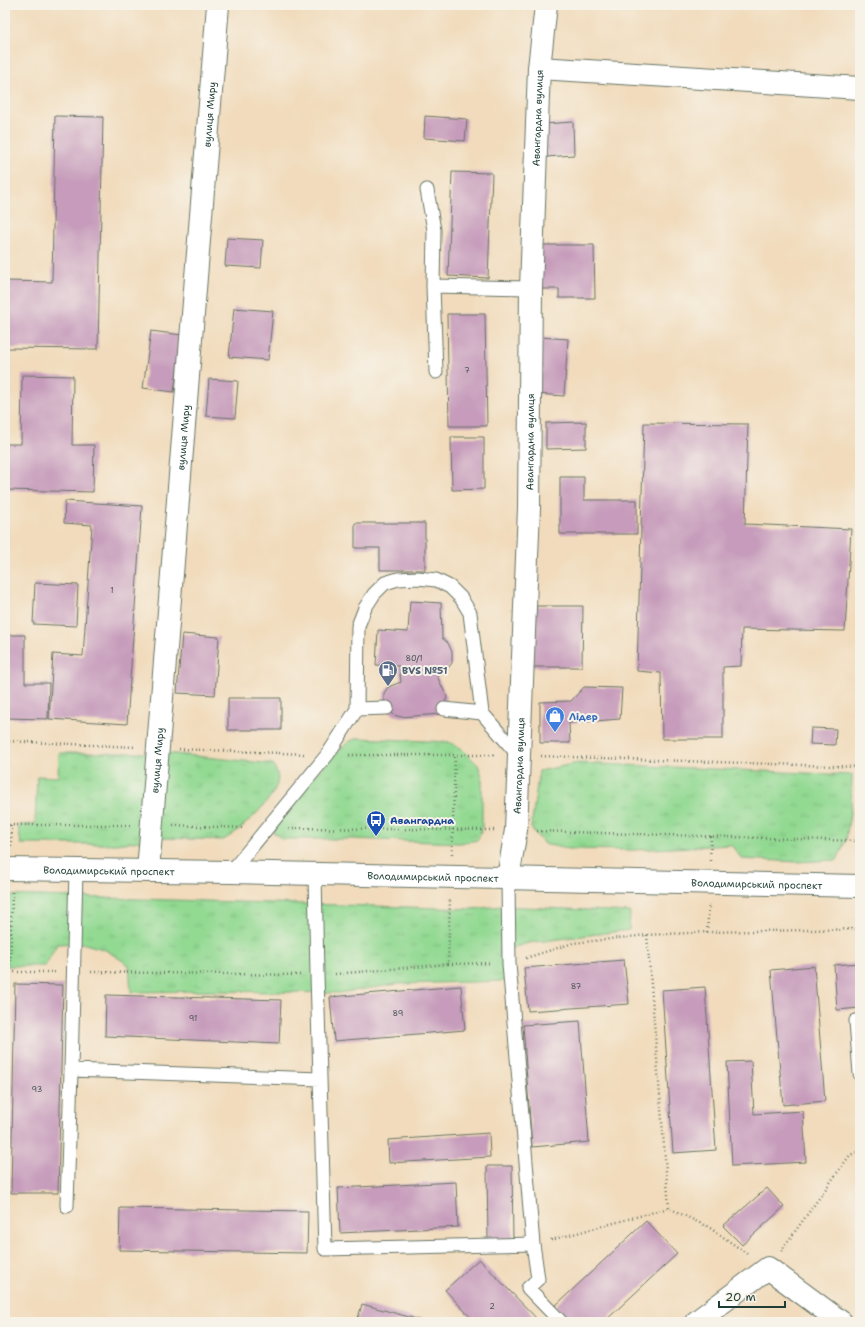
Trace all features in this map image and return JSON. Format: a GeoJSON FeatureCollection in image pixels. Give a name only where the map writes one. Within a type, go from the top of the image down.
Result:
{"type":"FeatureCollection","features":[{"type":"Feature","properties":{"kind":"street","name":"вулиця Миру"},"geometry":{"type":"LineString","coordinates":[[148,871],[218,5]]}},
{"type":"Feature","properties":{"kind":"street","name":"Авангардна вулиця"},"geometry":{"type":"LineString","coordinates":[[508,878],[516,830],[526,584],[531,288],[539,68],[546,5]]}},
{"type":"Feature","properties":{"kind":"street"},"geometry":{"type":"LineString","coordinates":[[539,68],[860,88]]}},
{"type":"Feature","properties":{"kind":"street","name":"Володимирський проспект"},"geometry":{"type":"LineString","coordinates":[[8,869],[231,872],[860,886]]}},
{"type":"Feature","properties":{"kind":"street"},"geometry":{"type":"LineString","coordinates":[[696,1322],[768,1268],[841,1322]]}},
{"type":"Feature","properties":{"kind":"lane"},"geometry":{"type":"LineString","coordinates":[[427,190],[434,230],[433,286],[436,372]]}},
{"type":"Feature","properties":{"kind":"lane"},"geometry":{"type":"LineString","coordinates":[[433,286],[531,288]]}},
{"type":"Feature","properties":{"kind":"lane"},"geometry":{"type":"LineString","coordinates":[[231,872],[328,754],[357,709],[358,626],[365,608],[374,594],[385,583],[398,579],[418,578],[436,580],[450,587],[461,598],[470,613],[482,713],[519,756]]}},
{"type":"Feature","properties":{"kind":"lane"},"geometry":{"type":"LineString","coordinates":[[357,709],[387,708]]}},
{"type":"Feature","properties":{"kind":"lane"},"geometry":{"type":"LineString","coordinates":[[444,709],[482,713]]}},
{"type":"Feature","properties":{"kind":"lane"},"geometry":{"type":"LineString","coordinates":[[67,1206],[76,870]]}},
{"type":"Feature","properties":{"kind":"lane"},"geometry":{"type":"LineString","coordinates":[[315,874],[325,1249],[533,1244]]}},
{"type":"Feature","properties":{"kind":"lane"},"geometry":{"type":"LineString","coordinates":[[508,878],[509,964],[533,1244],[538,1279],[528,1288],[561,1322]]}},
{"type":"Feature","properties":{"kind":"lane"},"geometry":{"type":"LineString","coordinates":[[860,1020],[856,1021],[860,1074]]}},
{"type":"Feature","properties":{"kind":"lane"},"geometry":{"type":"LineString","coordinates":[[70,1070],[320,1079]]}},
{"type":"Feature","properties":{"kind":"path"},"geometry":{"type":"LineString","coordinates":[[5,741],[328,754],[519,756],[860,767]]}},
{"type":"Feature","properties":{"kind":"path"},"geometry":{"type":"LineString","coordinates":[[5,825],[152,825],[267,828],[516,830],[860,841]]}},
{"type":"Feature","properties":{"kind":"path"},"geometry":{"type":"LineString","coordinates":[[5,972],[10,972],[8,869],[11,825]]}},
{"type":"Feature","properties":{"kind":"path"},"geometry":{"type":"LineString","coordinates":[[448,964],[509,964],[573,943],[647,935],[707,932],[860,929]]}},
{"type":"Feature","properties":{"kind":"path"},"geometry":{"type":"LineString","coordinates":[[647,935],[669,1208]]}},
{"type":"Feature","properties":{"kind":"path"},"geometry":{"type":"LineString","coordinates":[[533,1244],[669,1208],[710,1228],[768,1268],[850,1155],[860,1151]]}},
{"type":"Feature","properties":{"kind":"green space"},"geometry":{"type":"Polygon","coordinates":[[[358,738],[449,742],[463,750],[478,765],[482,776],[482,828],[478,840],[460,843],[353,839],[282,839],[273,832],[316,774],[348,742],[358,738]]]}},
{"type":"Feature","properties":{"kind":"green space"},"geometry":{"type":"Polygon","coordinates":[[[59,753],[166,753],[273,764],[278,779],[276,787],[271,795],[256,814],[238,830],[223,840],[165,838],[115,844],[21,844],[18,825],[35,824],[37,776],[58,777],[59,753]]]}},
{"type":"Feature","properties":{"kind":"green space"},"geometry":{"type":"Polygon","coordinates":[[[578,763],[852,775],[851,806],[846,840],[837,860],[797,862],[742,859],[731,845],[633,850],[568,849],[544,844],[531,828],[539,771],[578,763]]]}},
{"type":"Feature","properties":{"kind":"green space"},"geometry":{"type":"Polygon","coordinates":[[[5,895],[472,909],[502,906],[630,912],[629,930],[528,943],[502,951],[505,981],[397,984],[339,993],[215,991],[131,992],[129,965],[106,950],[82,943],[57,944],[45,966],[5,966],[5,895]]]}},
{"type":"Feature","properties":{"kind":"building"},"geometry":{"type":"Polygon","coordinates":[[[55,116],[103,117],[98,349],[5,348],[5,281],[52,282],[55,116]]]}},
{"type":"Feature","properties":{"kind":"building"},"geometry":{"type":"Polygon","coordinates":[[[425,116],[467,119],[465,141],[424,138],[425,116]]]}},
{"type":"Feature","properties":{"kind":"building"},"geometry":{"type":"Polygon","coordinates":[[[573,122],[574,155],[546,157],[544,124],[573,122]]]}},
{"type":"Feature","properties":{"kind":"building"},"geometry":{"type":"Polygon","coordinates":[[[452,172],[492,173],[488,278],[448,276],[452,172]]]}},
{"type":"Feature","properties":{"kind":"building"},"geometry":{"type":"Polygon","coordinates":[[[227,238],[263,240],[261,268],[225,266],[227,238]]]}},
{"type":"Feature","properties":{"kind":"building"},"geometry":{"type":"Polygon","coordinates":[[[540,245],[594,245],[595,298],[559,298],[559,289],[541,289],[540,245]]]}},
{"type":"Feature","properties":{"kind":"building"},"geometry":{"type":"Polygon","coordinates":[[[234,308],[273,311],[268,360],[229,357],[234,308]]]}},
{"type":"Feature","properties":{"kind":"building"},"geometry":{"type":"Polygon","coordinates":[[[447,314],[485,314],[487,426],[449,426],[447,314]]]}},
{"type":"Feature","properties":{"kind":"building"},"geometry":{"type":"Polygon","coordinates":[[[151,331],[182,335],[174,392],[143,388],[151,331]]]}},
{"type":"Feature","properties":{"kind":"building"},"geometry":{"type":"Polygon","coordinates":[[[540,337],[568,339],[564,396],[537,394],[540,337]]]}},
{"type":"Feature","properties":{"kind":"building"},"geometry":{"type":"Polygon","coordinates":[[[22,375],[73,376],[72,445],[94,445],[93,492],[5,490],[5,444],[21,444],[22,375]]]}},
{"type":"Feature","properties":{"kind":"building"},"geometry":{"type":"Polygon","coordinates":[[[209,379],[238,381],[235,418],[206,416],[209,379]]]}},
{"type":"Feature","properties":{"kind":"building"},"geometry":{"type":"Polygon","coordinates":[[[586,422],[586,448],[546,449],[546,423],[586,422]]]}},
{"type":"Feature","properties":{"kind":"building"},"geometry":{"type":"Polygon","coordinates":[[[644,423],[748,424],[745,524],[851,529],[845,631],[742,629],[741,666],[723,667],[723,739],[662,739],[661,673],[637,671],[644,423]]]}},
{"type":"Feature","properties":{"kind":"building"},"geometry":{"type":"Polygon","coordinates":[[[451,437],[484,437],[484,489],[452,490],[451,437]]]}},
{"type":"Feature","properties":{"kind":"building"},"geometry":{"type":"Polygon","coordinates":[[[560,477],[584,477],[584,500],[637,500],[637,534],[560,534],[560,477]]]}},
{"type":"Feature","properties":{"kind":"building"},"geometry":{"type":"Polygon","coordinates":[[[65,501],[142,506],[127,724],[49,719],[53,654],[83,656],[92,525],[64,523],[65,501]]]}},
{"type":"Feature","properties":{"kind":"building"},"geometry":{"type":"Polygon","coordinates":[[[355,523],[425,523],[425,570],[380,570],[380,548],[355,548],[355,523]]]}},
{"type":"Feature","properties":{"kind":"building"},"geometry":{"type":"Polygon","coordinates":[[[35,583],[78,585],[76,626],[33,624],[35,583]]]}},
{"type":"Feature","properties":{"kind":"building"},"geometry":{"type":"Polygon","coordinates":[[[410,601],[441,603],[442,638],[448,643],[452,652],[452,663],[444,673],[436,674],[447,697],[441,714],[401,717],[394,715],[387,708],[384,700],[384,693],[388,687],[401,682],[399,666],[376,665],[378,630],[408,632],[410,601]]]}},
{"type":"Feature","properties":{"kind":"building"},"geometry":{"type":"Polygon","coordinates":[[[531,606],[583,606],[582,667],[530,667],[531,606]]]}},
{"type":"Feature","properties":{"kind":"building"},"geometry":{"type":"Polygon","coordinates":[[[182,634],[219,637],[215,695],[177,693],[182,634]]]}},
{"type":"Feature","properties":{"kind":"building"},"geometry":{"type":"Polygon","coordinates":[[[5,635],[25,635],[25,683],[49,683],[48,719],[5,718],[5,635]]]}},
{"type":"Feature","properties":{"kind":"building"},"geometry":{"type":"Polygon","coordinates":[[[584,687],[622,688],[620,719],[569,723],[570,743],[540,743],[540,702],[571,701],[584,687]]]}},
{"type":"Feature","properties":{"kind":"building"},"geometry":{"type":"Polygon","coordinates":[[[228,698],[281,698],[281,730],[228,730],[228,698]]]}},
{"type":"Feature","properties":{"kind":"building"},"geometry":{"type":"Polygon","coordinates":[[[811,728],[836,729],[835,745],[810,744],[811,728]]]}},
{"type":"Feature","properties":{"kind":"building"},"geometry":{"type":"Polygon","coordinates":[[[624,960],[629,1004],[528,1011],[524,968],[624,960]]]}},
{"type":"Feature","properties":{"kind":"building"},"geometry":{"type":"Polygon","coordinates":[[[860,963],[860,1008],[837,1010],[834,965],[860,963]]]}},
{"type":"Feature","properties":{"kind":"building"},"geometry":{"type":"Polygon","coordinates":[[[814,966],[825,1101],[783,1105],[771,970],[814,966]]]}},
{"type":"Feature","properties":{"kind":"building"},"geometry":{"type":"Polygon","coordinates":[[[15,984],[63,985],[58,1193],[11,1193],[15,984]]]}},
{"type":"Feature","properties":{"kind":"building"},"geometry":{"type":"Polygon","coordinates":[[[461,986],[465,1030],[334,1041],[330,997],[461,986]]]}},
{"type":"Feature","properties":{"kind":"building"},"geometry":{"type":"Polygon","coordinates":[[[705,987],[716,1150],[673,1153],[662,990],[705,987]]]}},
{"type":"Feature","properties":{"kind":"building"},"geometry":{"type":"Polygon","coordinates":[[[106,995],[281,1000],[279,1044],[105,1036],[106,995]]]}},
{"type":"Feature","properties":{"kind":"building"},"geometry":{"type":"Polygon","coordinates":[[[580,1021],[589,1142],[532,1147],[523,1025],[580,1021]]]}},
{"type":"Feature","properties":{"kind":"building"},"geometry":{"type":"Polygon","coordinates":[[[751,1061],[754,1114],[803,1111],[806,1162],[732,1166],[727,1062],[751,1061]]]}},
{"type":"Feature","properties":{"kind":"building"},"geometry":{"type":"Polygon","coordinates":[[[489,1133],[490,1157],[389,1163],[388,1140],[489,1133]]]}},
{"type":"Feature","properties":{"kind":"building"},"geometry":{"type":"Polygon","coordinates":[[[487,1166],[512,1166],[513,1240],[488,1241],[487,1166]]]}},
{"type":"Feature","properties":{"kind":"building"},"geometry":{"type":"Polygon","coordinates":[[[456,1182],[458,1227],[340,1233],[338,1188],[456,1182]]]}},
{"type":"Feature","properties":{"kind":"building"},"geometry":{"type":"Polygon","coordinates":[[[767,1188],[784,1207],[742,1245],[723,1226],[767,1188]]]}},
{"type":"Feature","properties":{"kind":"building"},"geometry":{"type":"Polygon","coordinates":[[[120,1208],[308,1211],[307,1253],[119,1250],[120,1208]]]}},
{"type":"Feature","properties":{"kind":"building"},"geometry":{"type":"Polygon","coordinates":[[[646,1221],[677,1254],[604,1322],[570,1322],[555,1306],[646,1221]]]}},
{"type":"Feature","properties":{"kind":"building"},"geometry":{"type":"Polygon","coordinates":[[[479,1259],[540,1322],[475,1322],[445,1290],[479,1259]]]}},
{"type":"Feature","properties":{"kind":"building"},"geometry":{"type":"Polygon","coordinates":[[[362,1304],[427,1322],[357,1322],[362,1304]]]}},
{"type":"Feature","properties":{"kind":"place","name":"BVS №51"},"geometry":{"type":"Point","coordinates":[388,687]}},
{"type":"Feature","properties":{"kind":"place","name":"Лідер"},"geometry":{"type":"Point","coordinates":[555,733]}},
{"type":"Feature","properties":{"kind":"place","name":"Авангардна"},"geometry":{"type":"Point","coordinates":[376,837]}}]}
